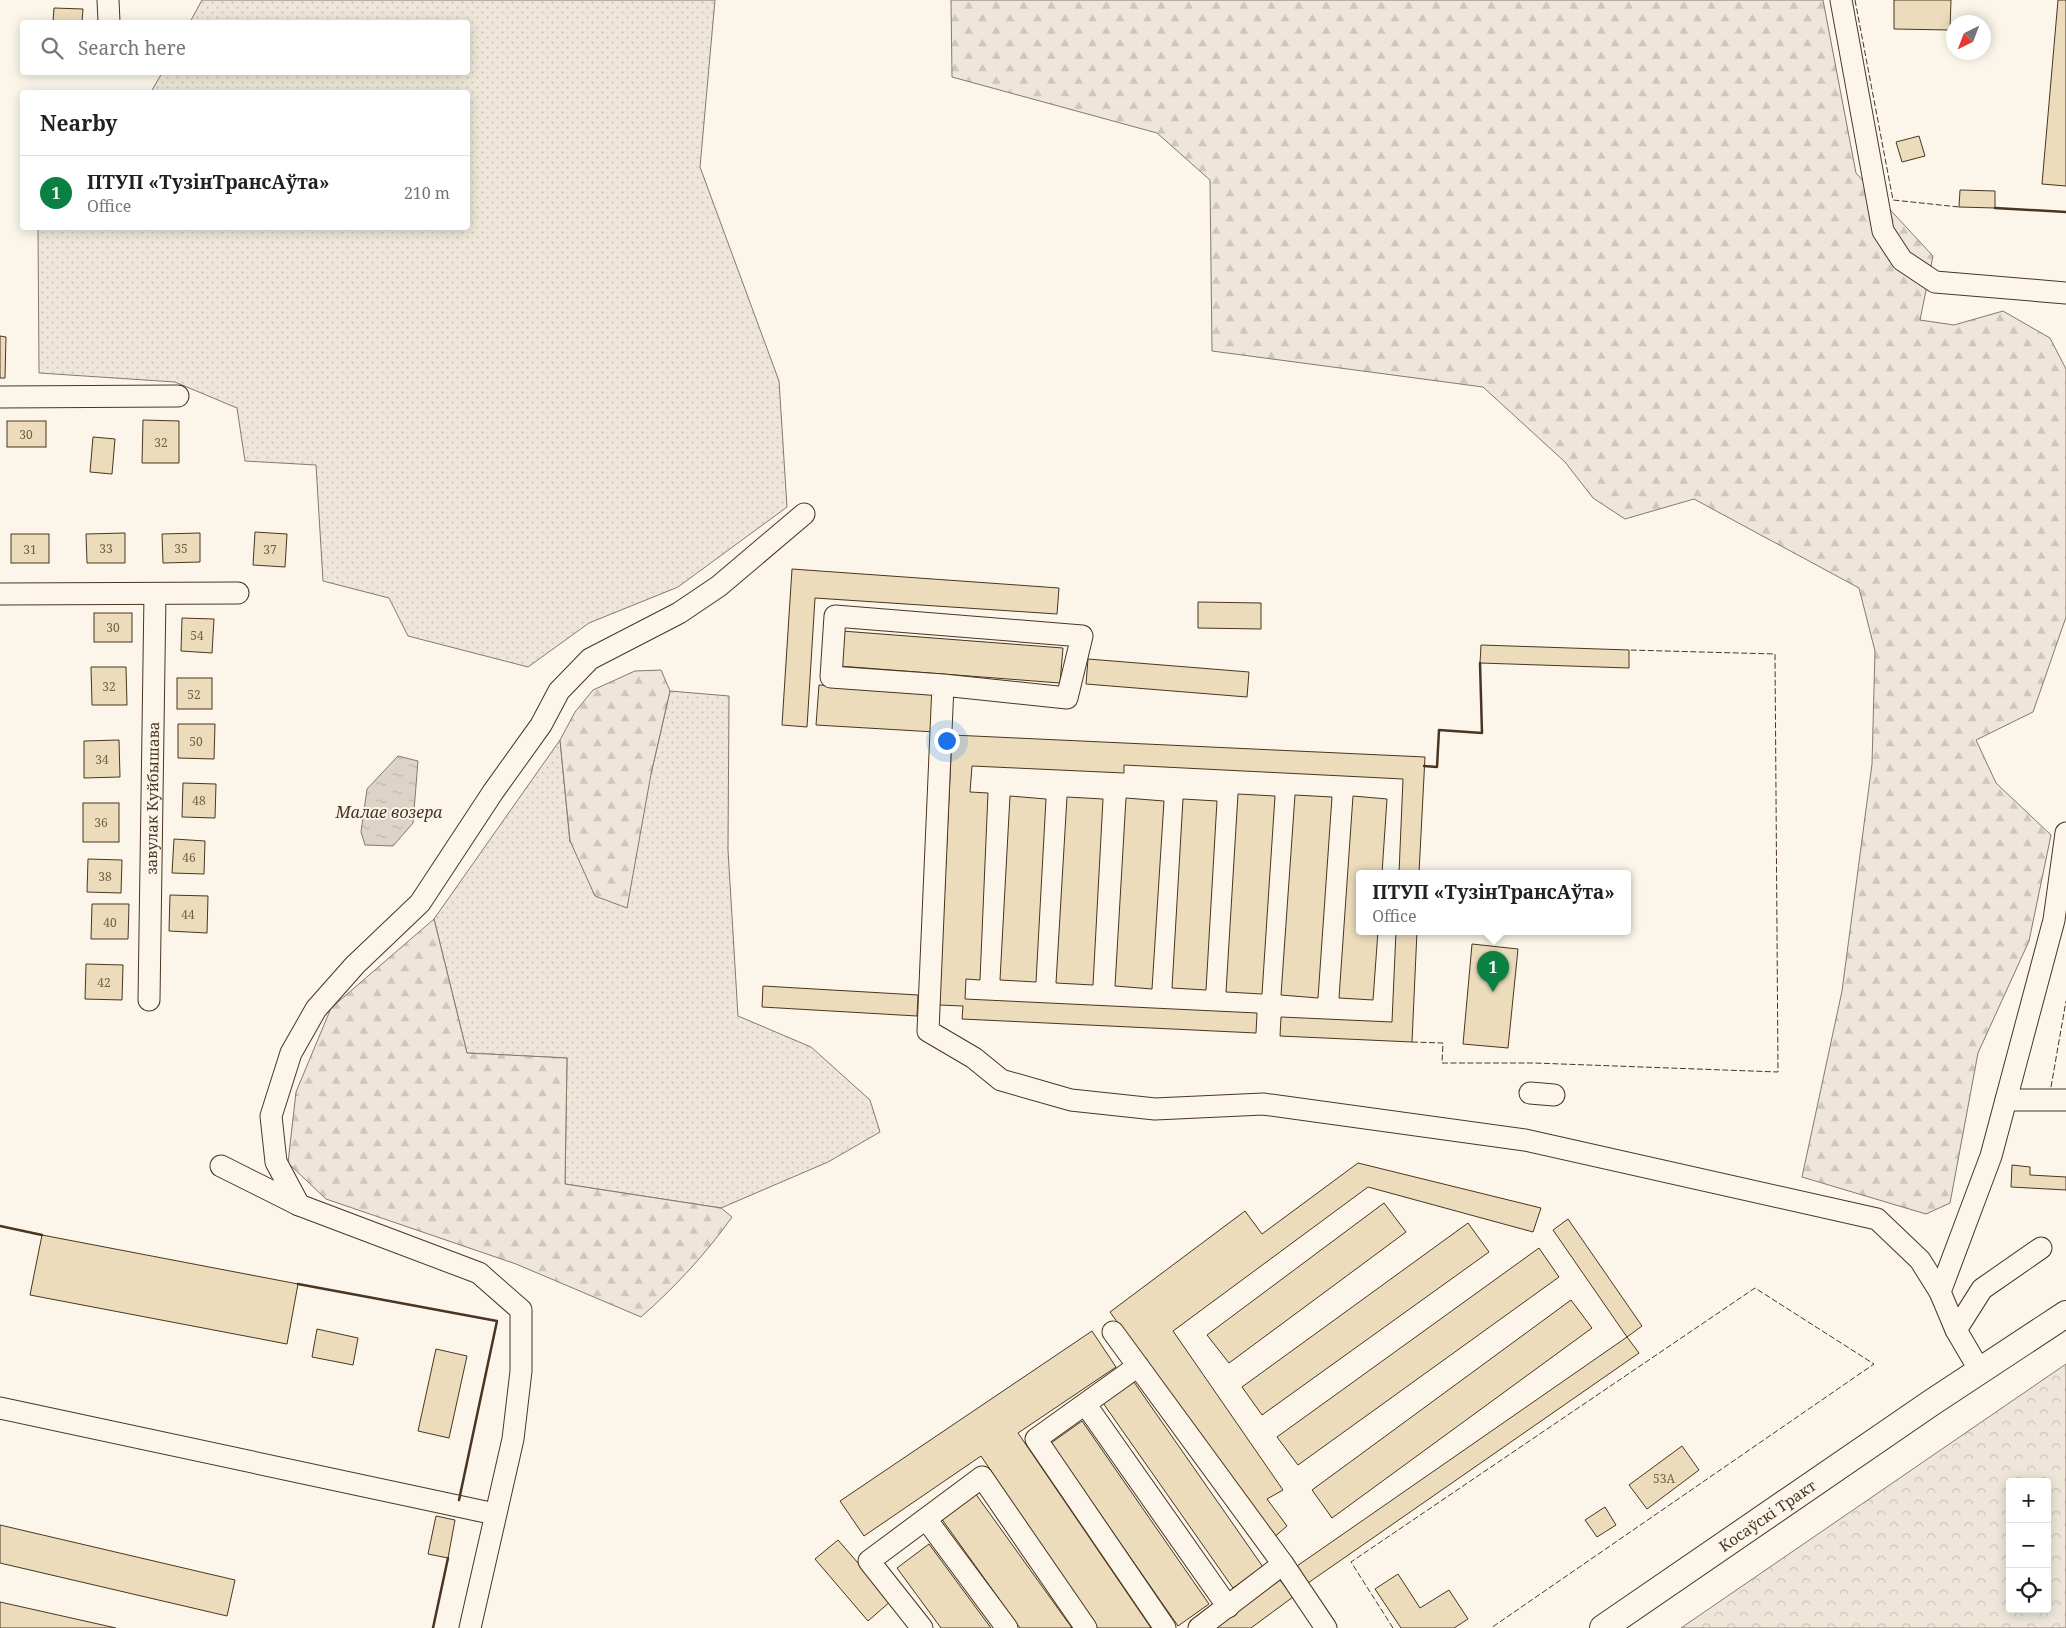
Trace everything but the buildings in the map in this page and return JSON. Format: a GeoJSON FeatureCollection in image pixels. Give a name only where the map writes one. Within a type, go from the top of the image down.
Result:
{"type":"FeatureCollection","features":[{"type":"Feature","properties":{"kind":"main road","name":"Косаўскі Тракт"},"geometry":{"type":"LineString","coordinates":[[1602,1628],[2066,1314]]}},
{"type":"Feature","properties":{"kind":"street"},"geometry":{"type":"LineString","coordinates":[[108,0],[109,20]]}},
{"type":"Feature","properties":{"kind":"street"},"geometry":{"type":"LineString","coordinates":[[1841,0],[1882,231],[1902,260],[1935,282],[2066,293]]}},
{"type":"Feature","properties":{"kind":"street"},"geometry":{"type":"LineString","coordinates":[[0,397],[178,396]]}},
{"type":"Feature","properties":{"kind":"street"},"geometry":{"type":"LineString","coordinates":[[300,1205],[276,1162],[272,1116],[291,1053],[316,1009],[355,965],[420,903],[492,792],[541,725],[559,691],[590,659],[679,614],[719,586],[804,514]]}},
{"type":"Feature","properties":{"kind":"street"},"geometry":{"type":"LineString","coordinates":[[0,594],[238,593]]}},
{"type":"Feature","properties":{"kind":"street","name":"завулак Куйбышава"},"geometry":{"type":"LineString","coordinates":[[149,1000],[155,594]]}},
{"type":"Feature","properties":{"kind":"street"},"geometry":{"type":"LineString","coordinates":[[835,616],[1082,636],[1067,698],[943,685],[830,677],[835,616]]}},
{"type":"Feature","properties":{"kind":"street"},"geometry":{"type":"LineString","coordinates":[[943,685],[928,1031],[974,1058],[1001,1080],[1071,1100],[1155,1109],[1263,1104],[1525,1140],[1877,1219],[1920,1260],[1940,1292],[1956,1330],[1980,1371]]}},
{"type":"Feature","properties":{"kind":"street"},"geometry":{"type":"LineString","coordinates":[[1940,1292],[1991,1156],[2054,920],[2066,833]]}},
{"type":"Feature","properties":{"kind":"street"},"geometry":{"type":"LineString","coordinates":[[1530,1093],[1554,1095]]}},
{"type":"Feature","properties":{"kind":"street"},"geometry":{"type":"LineString","coordinates":[[2006,1100],[2066,1100]]}},
{"type":"Feature","properties":{"kind":"street"},"geometry":{"type":"LineString","coordinates":[[221,1166],[300,1205],[479,1273],[521,1310],[521,1371],[513,1439],[470,1628]]}},
{"type":"Feature","properties":{"kind":"street"},"geometry":{"type":"LineString","coordinates":[[1956,1330],[1982,1289],[2041,1248]]}},
{"type":"Feature","properties":{"kind":"street"},"geometry":{"type":"LineString","coordinates":[[1113,1332],[1283,1564],[1326,1628]]}},
{"type":"Feature","properties":{"kind":"street"},"geometry":{"type":"LineString","coordinates":[[1138,1366],[1036,1440],[1165,1628]]}},
{"type":"Feature","properties":{"kind":"street"},"geometry":{"type":"LineString","coordinates":[[1086,1405],[1228,1607]]}},
{"type":"Feature","properties":{"kind":"street"},"geometry":{"type":"LineString","coordinates":[[0,1408],[495,1514]]}},
{"type":"Feature","properties":{"kind":"street"},"geometry":{"type":"LineString","coordinates":[[922,1628],[869,1561],[982,1477],[1086,1628]]}},
{"type":"Feature","properties":{"kind":"street"},"geometry":{"type":"LineString","coordinates":[[926,1519],[1007,1628]]}},
{"type":"Feature","properties":{"kind":"street"},"geometry":{"type":"LineString","coordinates":[[1199,1628],[1283,1564]]}},
{"type":"Feature","properties":{"kind":"green space"},"geometry":{"type":"Polygon","coordinates":[[[202,0],[715,0],[700,167],[779,381],[787,507],[678,587],[589,623],[528,667],[408,636],[389,598],[323,581],[316,465],[245,461],[237,408],[175,382],[39,373],[38,230],[470,230],[470,90],[152,90],[161,75],[470,75],[470,20],[191,20],[202,0]]]}},
{"type":"Feature","properties":{"kind":"green space"},"geometry":{"type":"Polygon","coordinates":[[[951,0],[1823,0],[1856,173],[1933,256],[1920,320],[1954,325],[2003,311],[2050,338],[2066,369],[2066,617],[2033,712],[1976,740],[1996,783],[2051,835],[2029,941],[1978,1053],[1950,1203],[1926,1214],[1802,1177],[1842,991],[1872,764],[1875,651],[1859,588],[1694,499],[1625,519],[1593,498],[1565,462],[1483,387],[1212,351],[1210,180],[1157,133],[952,77],[951,0]]]}},
{"type":"Feature","properties":{"kind":"green space"},"geometry":{"type":"Polygon","coordinates":[[[661,670],[670,691],[651,774],[627,908],[595,896],[570,841],[560,740],[575,712],[593,690],[635,671],[661,670]]]}},
{"type":"Feature","properties":{"kind":"green space"},"geometry":{"type":"Polygon","coordinates":[[[670,691],[729,696],[728,850],[738,1016],[811,1047],[870,1100],[880,1132],[828,1162],[721,1208],[565,1184],[567,1058],[467,1053],[434,919],[560,740],[570,842],[651,774],[670,691]]]}},
{"type":"Feature","properties":{"kind":"green space"},"geometry":{"type":"Polygon","coordinates":[[[434,919],[467,1053],[567,1058],[565,1184],[721,1208],[732,1217],[689,1270],[641,1317],[516,1264],[326,1199],[288,1163],[296,1092],[331,1008],[434,919]]]}},
{"type":"Feature","properties":{"kind":"green space"},"geometry":{"type":"Polygon","coordinates":[[[2066,1364],[2066,1628],[1681,1628],[2066,1364]]]}},
{"type":"Feature","properties":{"kind":"water","name":"Малае возера"},"geometry":{"type":"Polygon","coordinates":[[[398,756],[418,761],[413,823],[393,846],[365,845],[361,832],[367,789],[398,756]]]}},
{"type":"Feature","properties":{"kind":"fence"},"geometry":{"type":"LineString","coordinates":[[1855,0],[1893,200],[1959,207]]}},
{"type":"Feature","properties":{"kind":"fence"},"geometry":{"type":"LineString","coordinates":[[1412,1042],[1443,1043],[1442,1063],[1534,1063],[1778,1072],[1775,654],[1629,650]]}},
{"type":"Feature","properties":{"kind":"fence"},"geometry":{"type":"LineString","coordinates":[[2051,1087],[2066,1001]]}},
{"type":"Feature","properties":{"kind":"fence"},"geometry":{"type":"LineString","coordinates":[[1393,1628],[1351,1562],[1755,1288],[1874,1364],[1491,1628]]}},
{"type":"Feature","properties":{"kind":"wall"},"geometry":{"type":"LineString","coordinates":[[1995,208],[2066,212]]}},
{"type":"Feature","properties":{"kind":"wall"},"geometry":{"type":"LineString","coordinates":[[1424,766],[1437,767],[1439,730],[1482,733],[1480,663]]}},
{"type":"Feature","properties":{"kind":"wall"},"geometry":{"type":"LineString","coordinates":[[0,1226],[42,1235]]}},
{"type":"Feature","properties":{"kind":"wall"},"geometry":{"type":"LineString","coordinates":[[298,1284],[497,1321],[459,1500]]}},
{"type":"Feature","properties":{"kind":"wall"},"geometry":{"type":"LineString","coordinates":[[433,1628],[448,1558]]}},
{"type":"Feature","properties":{"kind":"place","name":"ПТУП «ТузінТрансАўта»"},"geometry":{"type":"Point","coordinates":[1493,992]}}]}
